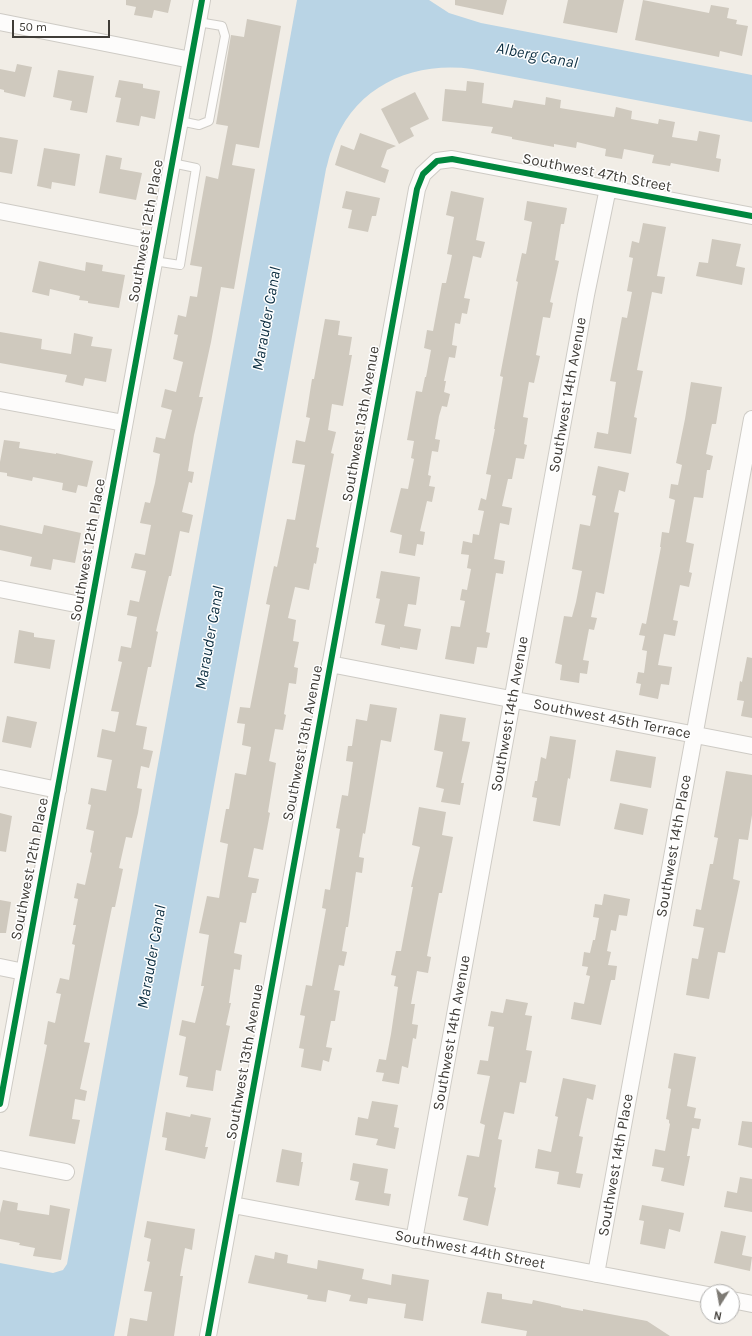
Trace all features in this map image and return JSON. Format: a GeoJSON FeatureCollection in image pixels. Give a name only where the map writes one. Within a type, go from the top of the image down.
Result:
{"type":"FeatureCollection","features":[{"type":"Feature","properties":{"kind":"street","name":"Southwest 12th Place"},"geometry":{"type":"LineString","coordinates":[[0,1104],[202,0]]}},
{"type":"Feature","properties":{"kind":"street"},"geometry":{"type":"LineString","coordinates":[[0,22],[191,60]]}},
{"type":"Feature","properties":{"kind":"street","name":"Southwest 47th Street"},"geometry":{"type":"LineString","coordinates":[[437,161],[452,159],[752,216]]}},
{"type":"Feature","properties":{"kind":"street","name":"Southwest 13th Avenue"},"geometry":{"type":"LineString","coordinates":[[208,1336],[417,189],[423,174],[437,161]]}},
{"type":"Feature","properties":{"kind":"street","name":"Southwest 14th Avenue"},"geometry":{"type":"LineString","coordinates":[[414,1240],[586,295],[608,188]]}},
{"type":"Feature","properties":{"kind":"street"},"geometry":{"type":"LineString","coordinates":[[0,211],[158,242]]}},
{"type":"Feature","properties":{"kind":"street"},"geometry":{"type":"LineString","coordinates":[[0,400],[124,423]]}},
{"type":"Feature","properties":{"kind":"street","name":"Southwest 14th Place"},"geometry":{"type":"LineString","coordinates":[[596,1274],[752,419]]}},
{"type":"Feature","properties":{"kind":"street"},"geometry":{"type":"LineString","coordinates":[[0,589],[91,607]]}},
{"type":"Feature","properties":{"kind":"street","name":"Southwest 45th Terrace"},"geometry":{"type":"LineString","coordinates":[[330,664],[694,736],[752,746]]}},
{"type":"Feature","properties":{"kind":"street"},"geometry":{"type":"LineString","coordinates":[[0,778],[58,790]]}},
{"type":"Feature","properties":{"kind":"street"},"geometry":{"type":"LineString","coordinates":[[0,967],[24,972]]}},
{"type":"Feature","properties":{"kind":"street"},"geometry":{"type":"LineString","coordinates":[[0,1158],[66,1172]]}},
{"type":"Feature","properties":{"kind":"street","name":"Southwest 44th Street"},"geometry":{"type":"LineString","coordinates":[[233,1205],[700,1294]]}},
{"type":"Feature","properties":{"kind":"street"},"geometry":{"type":"LineString","coordinates":[[740,1302],[752,1304]]}},
{"type":"Feature","properties":{"kind":"lane"},"geometry":{"type":"LineString","coordinates":[[180,121],[199,125],[209,121],[225,36],[222,26],[198,22]]}},
{"type":"Feature","properties":{"kind":"lane"},"geometry":{"type":"LineString","coordinates":[[154,261],[180,265],[196,168],[172,162]]}},
{"type":"Feature","properties":{"kind":"water"},"geometry":{"type":"Polygon","coordinates":[[[297,0],[429,0],[449,13],[481,23],[752,75],[752,122],[472,69],[449,68],[427,69],[406,74],[387,83],[369,94],[354,109],[342,127],[331,151],[326,169],[114,1336],[0,1336],[0,1263],[53,1273],[63,1270],[67,1264],[297,0]]]}},
{"type":"Feature","properties":{"kind":"building"},"geometry":{"type":"Polygon","coordinates":[[[126,0],[171,0],[168,13],[154,10],[152,18],[134,15],[136,7],[126,5],[126,0]]]}},
{"type":"Feature","properties":{"kind":"building"},"geometry":{"type":"Polygon","coordinates":[[[455,0],[507,0],[503,15],[455,5],[455,0]]]}},
{"type":"Feature","properties":{"kind":"building"},"geometry":{"type":"Polygon","coordinates":[[[568,0],[624,0],[617,33],[563,23],[568,0]]]}},
{"type":"Feature","properties":{"kind":"building"},"geometry":{"type":"Polygon","coordinates":[[[643,0],[709,13],[711,5],[729,8],[727,18],[737,20],[736,24],[748,26],[742,56],[720,51],[719,57],[635,40],[643,0]]]}},
{"type":"Feature","properties":{"kind":"building"},"geometry":{"type":"Polygon","coordinates":[[[247,19],[281,26],[259,148],[236,144],[232,165],[255,169],[234,289],[221,287],[199,397],[203,397],[194,435],[188,471],[194,472],[192,483],[189,482],[182,512],[193,515],[189,533],[180,531],[171,576],[169,576],[156,631],[158,632],[151,667],[148,667],[136,725],[147,727],[143,749],[153,751],[149,768],[141,766],[137,788],[142,789],[138,813],[132,838],[126,837],[119,868],[123,869],[115,907],[112,907],[84,1042],[90,1043],[80,1089],[87,1091],[85,1101],[75,1099],[72,1119],[80,1120],[75,1144],[29,1136],[47,1045],[44,1044],[48,1021],[55,1023],[61,994],[56,993],[60,978],[69,980],[75,945],[72,944],[76,925],[73,925],[78,899],[74,898],[77,883],[85,885],[92,853],[90,852],[94,831],[86,829],[91,805],[88,804],[91,788],[106,791],[112,760],[97,757],[102,729],[115,732],[119,712],[111,711],[122,662],[118,661],[121,646],[131,648],[137,617],[127,615],[130,600],[139,602],[146,571],[131,568],[135,553],[145,555],[151,525],[140,523],[145,502],[150,503],[155,483],[160,454],[153,452],[156,437],[165,439],[172,410],[161,407],[165,389],[176,392],[183,362],[173,359],[178,335],[174,334],[178,315],[186,317],[190,296],[197,297],[202,267],[190,265],[206,176],[218,179],[228,126],[216,124],[231,35],[244,37],[247,19]]]}},
{"type":"Feature","properties":{"kind":"building"},"geometry":{"type":"Polygon","coordinates":[[[17,64],[32,67],[25,97],[4,92],[4,90],[0,89],[0,69],[15,72],[17,64]]]}},
{"type":"Feature","properties":{"kind":"building"},"geometry":{"type":"Polygon","coordinates":[[[58,70],[94,76],[87,113],[70,110],[72,101],[53,97],[58,70]]]}},
{"type":"Feature","properties":{"kind":"building"},"geometry":{"type":"Polygon","coordinates":[[[119,80],[143,84],[143,88],[160,91],[155,119],[141,116],[139,126],[116,122],[121,98],[115,97],[119,80]]]}},
{"type":"Feature","properties":{"kind":"building"},"geometry":{"type":"Polygon","coordinates":[[[467,81],[484,83],[482,103],[512,108],[514,100],[545,105],[546,97],[561,100],[560,108],[614,117],[616,107],[632,111],[631,119],[658,124],[659,119],[675,122],[672,137],[697,141],[699,131],[720,135],[716,158],[721,159],[719,172],[671,163],[670,166],[652,163],[654,155],[624,149],[622,159],[605,156],[606,149],[577,142],[576,148],[554,144],[554,147],[512,139],[512,137],[491,133],[493,127],[442,121],[445,89],[466,91],[467,81]]]}},
{"type":"Feature","properties":{"kind":"building"},"geometry":{"type":"Polygon","coordinates":[[[415,92],[429,119],[410,128],[414,136],[399,144],[381,109],[415,92]]]}},
{"type":"Feature","properties":{"kind":"building"},"geometry":{"type":"Polygon","coordinates":[[[360,133],[396,146],[387,150],[381,167],[389,170],[385,183],[335,165],[341,145],[354,150],[360,133]]]}},
{"type":"Feature","properties":{"kind":"building"},"geometry":{"type":"Polygon","coordinates":[[[0,137],[18,140],[12,174],[0,172],[0,137]]]}},
{"type":"Feature","properties":{"kind":"building"},"geometry":{"type":"Polygon","coordinates":[[[44,148],[80,154],[75,186],[52,182],[51,189],[37,186],[44,148]]]}},
{"type":"Feature","properties":{"kind":"building"},"geometry":{"type":"Polygon","coordinates":[[[106,155],[122,158],[120,169],[142,173],[136,200],[99,193],[106,155]]]}},
{"type":"Feature","properties":{"kind":"building"},"geometry":{"type":"Polygon","coordinates":[[[346,191],[380,198],[376,216],[372,216],[368,232],[348,228],[352,210],[342,208],[346,191]]]}},
{"type":"Feature","properties":{"kind":"building"},"geometry":{"type":"Polygon","coordinates":[[[451,191],[484,198],[476,240],[485,242],[481,258],[473,256],[464,298],[470,299],[467,314],[462,313],[460,324],[455,323],[452,345],[457,346],[455,358],[449,357],[444,381],[446,381],[444,392],[450,394],[447,407],[442,406],[439,416],[435,439],[440,440],[438,452],[432,451],[428,475],[431,476],[429,486],[435,487],[432,502],[427,501],[420,531],[425,532],[423,545],[417,544],[415,556],[399,553],[402,535],[390,532],[401,488],[408,489],[414,459],[411,458],[414,441],[407,440],[416,391],[422,392],[431,350],[424,348],[427,330],[433,331],[442,283],[446,283],[452,255],[447,254],[454,217],[446,215],[451,191]]]}},
{"type":"Feature","properties":{"kind":"building"},"geometry":{"type":"Polygon","coordinates":[[[527,201],[567,208],[564,224],[561,224],[555,260],[559,261],[550,302],[553,303],[550,318],[543,317],[536,355],[540,356],[534,383],[529,382],[523,417],[528,418],[524,444],[527,445],[524,459],[516,458],[512,479],[508,479],[502,506],[512,508],[509,525],[500,523],[494,559],[505,561],[503,574],[496,573],[486,632],[490,633],[487,648],[477,647],[474,664],[445,659],[451,626],[460,627],[465,601],[460,600],[462,589],[467,590],[471,569],[467,568],[469,555],[461,554],[463,541],[472,543],[473,534],[479,535],[484,511],[478,510],[481,498],[486,500],[491,475],[486,474],[503,377],[500,376],[518,282],[516,281],[522,253],[526,254],[532,222],[524,220],[527,201]]]}},
{"type":"Feature","properties":{"kind":"building"},"geometry":{"type":"Polygon","coordinates":[[[643,223],[666,227],[657,276],[665,277],[662,294],[652,292],[637,370],[643,371],[634,417],[637,418],[631,454],[594,448],[597,432],[608,434],[616,382],[610,381],[622,317],[627,318],[632,292],[627,291],[633,258],[629,257],[632,241],[639,243],[643,223]]]}},
{"type":"Feature","properties":{"kind":"building"},"geometry":{"type":"Polygon","coordinates":[[[712,239],[741,244],[736,266],[745,268],[742,285],[696,276],[699,262],[708,263],[712,239]]]}},
{"type":"Feature","properties":{"kind":"building"},"geometry":{"type":"Polygon","coordinates":[[[39,261],[85,271],[86,262],[103,265],[102,271],[125,275],[119,308],[88,303],[88,301],[79,300],[80,296],[50,289],[49,296],[32,292],[39,261]]]}},
{"type":"Feature","properties":{"kind":"building"},"geometry":{"type":"Polygon","coordinates":[[[325,319],[340,321],[338,335],[352,337],[349,355],[352,355],[343,406],[332,404],[328,430],[336,432],[331,453],[334,454],[316,547],[319,548],[316,564],[314,563],[309,590],[295,587],[288,618],[296,620],[293,641],[299,642],[294,667],[298,668],[296,684],[289,683],[283,730],[275,729],[269,761],[276,763],[268,812],[270,813],[263,850],[254,848],[248,877],[259,879],[256,893],[252,893],[246,923],[240,922],[234,953],[242,955],[240,970],[234,969],[229,1003],[231,1003],[226,1025],[230,1026],[221,1071],[216,1070],[213,1091],[186,1087],[188,1077],[179,1075],[186,1037],[179,1035],[182,1020],[195,1023],[204,986],[201,986],[209,935],[199,933],[207,896],[219,898],[228,844],[220,842],[226,809],[229,809],[235,773],[246,775],[251,747],[242,745],[245,724],[237,723],[240,707],[250,708],[270,605],[266,604],[274,566],[277,567],[287,519],[295,520],[305,465],[292,463],[296,440],[305,442],[310,418],[306,417],[312,379],[314,379],[325,319]]]}},
{"type":"Feature","properties":{"kind":"building"},"geometry":{"type":"Polygon","coordinates":[[[0,332],[42,339],[41,349],[71,354],[74,333],[93,337],[91,346],[112,349],[106,382],[85,378],[83,386],[65,382],[67,375],[0,363],[0,332]]]}},
{"type":"Feature","properties":{"kind":"building"},"geometry":{"type":"Polygon","coordinates":[[[691,382],[722,387],[716,424],[712,424],[706,454],[713,456],[710,470],[707,470],[703,498],[694,497],[686,542],[694,544],[689,572],[692,573],[689,587],[680,585],[673,620],[678,621],[675,636],[664,634],[658,665],[672,667],[669,685],[661,684],[658,699],[639,695],[641,684],[636,683],[638,672],[644,673],[647,651],[642,650],[645,636],[639,635],[642,623],[646,624],[661,547],[662,532],[669,533],[675,500],[669,498],[671,484],[678,485],[682,465],[676,463],[691,382]]]}},
{"type":"Feature","properties":{"kind":"building"},"geometry":{"type":"Polygon","coordinates":[[[4,440],[20,442],[19,448],[56,453],[93,461],[87,487],[78,485],[76,493],[62,490],[63,483],[33,477],[32,481],[7,476],[7,473],[0,472],[0,462],[4,440]]]}},
{"type":"Feature","properties":{"kind":"building"},"geometry":{"type":"Polygon","coordinates":[[[598,466],[629,473],[625,492],[619,490],[614,512],[619,513],[604,594],[596,592],[591,617],[597,618],[594,630],[589,629],[583,660],[589,661],[587,674],[580,673],[579,683],[560,680],[562,665],[555,663],[564,616],[572,617],[576,602],[582,571],[572,569],[580,524],[590,526],[596,496],[592,495],[598,466]]]}},
{"type":"Feature","properties":{"kind":"building"},"geometry":{"type":"Polygon","coordinates":[[[0,525],[42,534],[44,525],[81,533],[75,563],[53,559],[51,570],[30,566],[32,557],[0,550],[0,525]]]}},
{"type":"Feature","properties":{"kind":"building"},"geometry":{"type":"Polygon","coordinates":[[[381,571],[420,577],[416,605],[408,604],[404,626],[421,629],[417,650],[400,647],[400,649],[381,645],[385,625],[375,623],[380,599],[376,598],[381,571]]]}},
{"type":"Feature","properties":{"kind":"building"},"geometry":{"type":"Polygon","coordinates":[[[19,630],[34,633],[34,637],[55,640],[50,669],[14,663],[19,630]]]}},
{"type":"Feature","properties":{"kind":"building"},"geometry":{"type":"Polygon","coordinates":[[[747,657],[752,658],[752,718],[741,716],[744,701],[737,700],[740,681],[742,682],[747,657]]]}},
{"type":"Feature","properties":{"kind":"building"},"geometry":{"type":"Polygon","coordinates":[[[370,704],[397,708],[391,742],[381,740],[365,834],[363,833],[359,857],[364,858],[362,873],[356,872],[348,927],[346,927],[342,951],[347,952],[344,966],[339,965],[334,990],[340,991],[335,1021],[331,1021],[326,1047],[332,1048],[329,1062],[323,1060],[321,1071],[301,1067],[304,1049],[299,1048],[305,1016],[300,1015],[306,985],[312,986],[326,909],[322,908],[325,889],[330,890],[340,829],[336,828],[342,795],[348,796],[353,762],[346,761],[348,746],[352,746],[356,719],[367,721],[370,704]]]}},
{"type":"Feature","properties":{"kind":"building"},"geometry":{"type":"Polygon","coordinates":[[[440,714],[466,718],[462,741],[470,742],[461,783],[464,783],[460,805],[441,802],[444,789],[436,787],[443,752],[434,750],[440,714]]]}},
{"type":"Feature","properties":{"kind":"building"},"geometry":{"type":"Polygon","coordinates":[[[7,716],[37,722],[31,748],[2,742],[7,716]]]}},
{"type":"Feature","properties":{"kind":"building"},"geometry":{"type":"Polygon","coordinates":[[[550,736],[576,740],[570,779],[568,778],[560,826],[533,821],[537,798],[532,797],[535,781],[537,781],[541,757],[546,759],[550,736]]]}},
{"type":"Feature","properties":{"kind":"building"},"geometry":{"type":"Polygon","coordinates":[[[616,750],[656,757],[651,788],[610,781],[616,750]]]}},
{"type":"Feature","properties":{"kind":"building"},"geometry":{"type":"Polygon","coordinates":[[[726,771],[752,775],[752,815],[748,840],[739,839],[733,879],[740,881],[725,953],[718,952],[709,999],[686,995],[692,958],[698,959],[704,928],[693,926],[696,909],[701,910],[710,864],[713,864],[718,838],[714,837],[726,771]]]}},
{"type":"Feature","properties":{"kind":"building"},"geometry":{"type":"Polygon","coordinates":[[[620,803],[648,809],[643,835],[614,829],[620,803]]]}},
{"type":"Feature","properties":{"kind":"building"},"geometry":{"type":"Polygon","coordinates":[[[419,807],[446,812],[442,835],[453,837],[442,893],[439,893],[427,956],[431,957],[428,973],[417,971],[411,1004],[415,1004],[412,1024],[418,1025],[416,1039],[413,1038],[408,1068],[402,1066],[399,1084],[382,1081],[384,1073],[376,1072],[379,1059],[386,1060],[391,1034],[398,987],[394,986],[396,976],[391,975],[396,951],[401,951],[413,887],[411,887],[420,847],[412,845],[419,807]]]}},
{"type":"Feature","properties":{"kind":"building"},"geometry":{"type":"Polygon","coordinates":[[[0,813],[12,816],[6,852],[0,851],[0,813]]]}},
{"type":"Feature","properties":{"kind":"building"},"geometry":{"type":"Polygon","coordinates":[[[604,894],[630,899],[627,916],[619,915],[616,931],[611,930],[607,951],[611,952],[608,965],[617,966],[615,980],[611,980],[601,1025],[571,1019],[574,1002],[584,1004],[590,976],[586,975],[588,967],[582,966],[584,952],[590,953],[593,940],[595,940],[599,918],[593,917],[595,904],[602,905],[604,894]]]}},
{"type":"Feature","properties":{"kind":"building"},"geometry":{"type":"Polygon","coordinates":[[[0,900],[11,902],[6,933],[0,933],[0,900]]]}},
{"type":"Feature","properties":{"kind":"building"},"geometry":{"type":"Polygon","coordinates":[[[506,999],[528,1003],[525,1015],[532,1016],[526,1050],[532,1051],[526,1083],[520,1082],[514,1114],[504,1112],[498,1139],[502,1140],[494,1187],[496,1188],[488,1226],[463,1220],[468,1198],[458,1196],[467,1155],[479,1157],[485,1125],[480,1123],[490,1076],[477,1074],[480,1060],[488,1061],[494,1027],[488,1026],[491,1011],[503,1013],[506,999]]]}},
{"type":"Feature","properties":{"kind":"building"},"geometry":{"type":"Polygon","coordinates":[[[674,1053],[696,1057],[687,1106],[696,1108],[694,1118],[701,1119],[699,1129],[692,1128],[687,1156],[690,1156],[684,1186],[661,1181],[664,1168],[652,1166],[655,1149],[665,1151],[670,1124],[669,1120],[666,1119],[671,1089],[668,1088],[674,1053]]]}},
{"type":"Feature","properties":{"kind":"building"},"geometry":{"type":"Polygon","coordinates":[[[563,1078],[596,1085],[593,1100],[587,1098],[579,1136],[583,1137],[576,1173],[583,1174],[580,1188],[557,1184],[559,1172],[535,1168],[538,1149],[551,1152],[558,1117],[555,1116],[563,1078]]]}},
{"type":"Feature","properties":{"kind":"building"},"geometry":{"type":"Polygon","coordinates":[[[372,1101],[398,1105],[394,1127],[399,1128],[395,1149],[376,1145],[378,1139],[355,1135],[358,1117],[368,1119],[372,1101]]]}},
{"type":"Feature","properties":{"kind":"building"},"geometry":{"type":"Polygon","coordinates":[[[166,1112],[190,1117],[191,1114],[211,1118],[205,1147],[208,1147],[205,1159],[165,1150],[167,1138],[162,1137],[166,1112]]]}},
{"type":"Feature","properties":{"kind":"building"},"geometry":{"type":"Polygon","coordinates":[[[742,1121],[752,1122],[752,1148],[738,1145],[742,1121]]]}},
{"type":"Feature","properties":{"kind":"building"},"geometry":{"type":"Polygon","coordinates":[[[282,1149],[302,1153],[301,1162],[303,1162],[299,1186],[276,1182],[282,1149]]]}},
{"type":"Feature","properties":{"kind":"building"},"geometry":{"type":"Polygon","coordinates":[[[353,1163],[388,1169],[384,1193],[391,1194],[389,1206],[355,1200],[359,1182],[350,1180],[353,1163]]]}},
{"type":"Feature","properties":{"kind":"building"},"geometry":{"type":"Polygon","coordinates":[[[740,1177],[752,1179],[752,1212],[724,1207],[727,1191],[737,1193],[740,1177]]]}},
{"type":"Feature","properties":{"kind":"building"},"geometry":{"type":"Polygon","coordinates":[[[3,1200],[18,1203],[17,1210],[49,1215],[50,1205],[70,1209],[61,1260],[33,1256],[35,1248],[0,1239],[0,1213],[3,1200]]]}},
{"type":"Feature","properties":{"kind":"building"},"geometry":{"type":"Polygon","coordinates":[[[642,1205],[684,1213],[680,1232],[669,1229],[665,1249],[640,1244],[644,1221],[639,1220],[642,1205]]]}},
{"type":"Feature","properties":{"kind":"building"},"geometry":{"type":"Polygon","coordinates":[[[147,1221],[195,1229],[192,1250],[185,1248],[180,1276],[183,1276],[174,1336],[127,1336],[130,1318],[147,1321],[152,1292],[144,1291],[150,1262],[147,1261],[151,1239],[144,1237],[147,1221]]]}},
{"type":"Feature","properties":{"kind":"building"},"geometry":{"type":"Polygon","coordinates":[[[721,1231],[746,1236],[742,1255],[752,1257],[750,1271],[714,1263],[721,1231]]]}},
{"type":"Feature","properties":{"kind":"building"},"geometry":{"type":"Polygon","coordinates":[[[275,1252],[288,1255],[287,1263],[317,1269],[318,1260],[364,1269],[362,1279],[391,1285],[392,1274],[429,1280],[423,1321],[404,1318],[406,1304],[368,1298],[367,1304],[349,1301],[351,1295],[328,1290],[326,1302],[307,1299],[308,1295],[248,1283],[255,1255],[274,1259],[275,1252]]]}},
{"type":"Feature","properties":{"kind":"building"},"geometry":{"type":"Polygon","coordinates":[[[487,1292],[502,1294],[502,1299],[532,1304],[533,1300],[561,1307],[583,1311],[583,1309],[647,1321],[670,1336],[526,1336],[527,1331],[481,1323],[487,1292]]]}},
{"type":"Feature","properties":{"kind":"cycle path"},"geometry":{"type":"LineString","coordinates":[[0,1104],[202,0]]}},
{"type":"Feature","properties":{"kind":"cycle path"},"geometry":{"type":"LineString","coordinates":[[208,1336],[417,189],[423,174],[437,161],[452,159],[752,216]]}},
{"type":"Feature","properties":{"kind":"water label","name":"Alberg Canal"},"geometry":{"type":"Point","coordinates":[537,56]}},
{"type":"Feature","properties":{"kind":"water label","name":"Marauder Canal"},"geometry":{"type":"Point","coordinates":[267,319]}},
{"type":"Feature","properties":{"kind":"water label","name":"Marauder Canal"},"geometry":{"type":"Point","coordinates":[210,638]}},
{"type":"Feature","properties":{"kind":"water label","name":"Marauder Canal"},"geometry":{"type":"Point","coordinates":[152,957]}}]}
